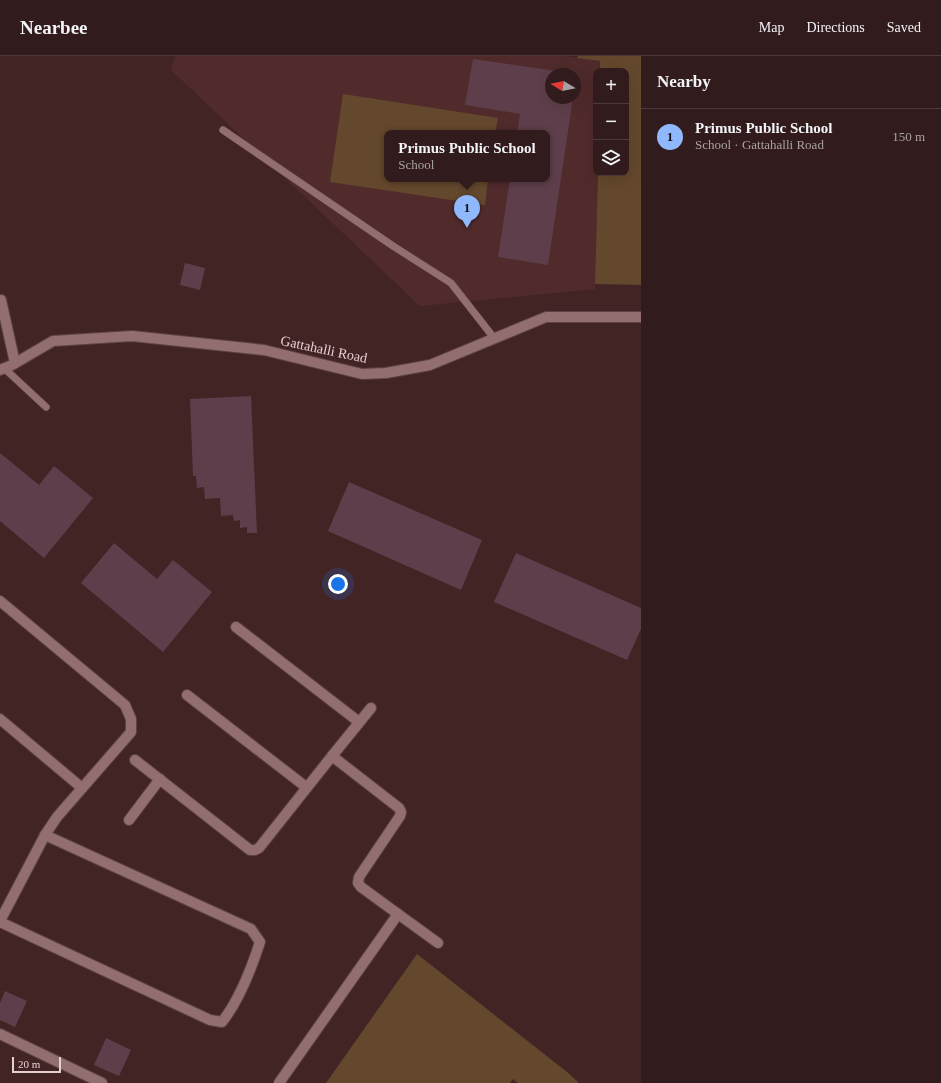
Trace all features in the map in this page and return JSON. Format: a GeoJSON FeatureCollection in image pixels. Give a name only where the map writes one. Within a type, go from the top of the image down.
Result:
{"type":"FeatureCollection","features":[{"type":"Feature","properties":{"kind":"street"},"geometry":{"type":"LineString","coordinates":[[0,300],[15,363]]}},
{"type":"Feature","properties":{"kind":"street","name":"Gattahalli Road"},"geometry":{"type":"LineString","coordinates":[[2,369],[53,341],[132,336],[264,350],[362,374],[386,373],[430,365],[546,316],[641,317]]}},
{"type":"Feature","properties":{"kind":"street"},"geometry":{"type":"LineString","coordinates":[[0,601],[125,706],[131,719],[131,732],[57,816],[45,835],[0,922],[210,1020],[222,1022],[231,1011],[253,964],[260,942],[251,929],[45,835]]}},
{"type":"Feature","properties":{"kind":"street"},"geometry":{"type":"LineString","coordinates":[[236,627],[359,722]]}},
{"type":"Feature","properties":{"kind":"street"},"geometry":{"type":"LineString","coordinates":[[187,695],[306,787]]}},
{"type":"Feature","properties":{"kind":"street"},"geometry":{"type":"LineString","coordinates":[[136,760],[250,850],[255,850],[259,848],[306,787],[371,708]]}},
{"type":"Feature","properties":{"kind":"street"},"geometry":{"type":"LineString","coordinates":[[0,719],[82,788]]}},
{"type":"Feature","properties":{"kind":"street"},"geometry":{"type":"LineString","coordinates":[[332,756],[399,808],[401,812],[400,816],[359,877],[358,883],[361,887],[438,943]]}},
{"type":"Feature","properties":{"kind":"street"},"geometry":{"type":"LineString","coordinates":[[129,820],[160,779]]}},
{"type":"Feature","properties":{"kind":"street"},"geometry":{"type":"LineString","coordinates":[[279,1083],[398,914]]}},
{"type":"Feature","properties":{"kind":"street"},"geometry":{"type":"LineString","coordinates":[[0,1034],[102,1083]]}},
{"type":"Feature","properties":{"kind":"lane"},"geometry":{"type":"LineString","coordinates":[[223,130],[393,246],[451,283],[494,338]]}},
{"type":"Feature","properties":{"kind":"lane"},"geometry":{"type":"LineString","coordinates":[[2,369],[46,407]]}},
{"type":"Feature","properties":{"kind":"shaded area"},"geometry":{"type":"Polygon","coordinates":[[[175,56],[564,56],[600,61],[600,68],[593,68],[593,176],[598,176],[595,289],[420,306],[171,70],[175,56]]]}},
{"type":"Feature","properties":{"kind":"shaded area"},"geometry":{"type":"Polygon","coordinates":[[[578,56],[641,56],[641,285],[595,284],[598,176],[629,176],[629,68],[600,68],[600,61],[577,58],[578,56]]]}},
{"type":"Feature","properties":{"kind":"shaded area"},"geometry":{"type":"Polygon","coordinates":[[[343,94],[498,118],[496,130],[384,130],[384,182],[488,182],[485,205],[330,182],[343,94]]]}},
{"type":"Feature","properties":{"kind":"shaded area"},"geometry":{"type":"Polygon","coordinates":[[[417,954],[579,1083],[518,1083],[513,1079],[510,1083],[326,1083],[417,954]]]}},
{"type":"Feature","properties":{"kind":"building"},"geometry":{"type":"Polygon","coordinates":[[[473,59],[545,69],[545,104],[572,104],[548,265],[498,257],[510,182],[550,182],[550,130],[517,130],[520,114],[465,105],[473,59]]]}},
{"type":"Feature","properties":{"kind":"building"},"geometry":{"type":"Polygon","coordinates":[[[185,263],[205,268],[200,290],[180,285],[185,263]]]}},
{"type":"Feature","properties":{"kind":"building"},"geometry":{"type":"Polygon","coordinates":[[[251,396],[257,533],[247,533],[247,527],[240,528],[240,520],[234,521],[233,515],[221,516],[220,498],[205,499],[204,487],[197,488],[196,476],[193,476],[190,399],[251,396]]]}},
{"type":"Feature","properties":{"kind":"building"},"geometry":{"type":"Polygon","coordinates":[[[0,453],[39,485],[54,466],[93,498],[44,558],[0,521],[0,453]]]}},
{"type":"Feature","properties":{"kind":"building"},"geometry":{"type":"Polygon","coordinates":[[[349,482],[482,540],[461,590],[328,531],[349,482]]]}},
{"type":"Feature","properties":{"kind":"building"},"geometry":{"type":"Polygon","coordinates":[[[114,543],[157,579],[173,560],[212,592],[163,652],[81,583],[114,543]]]}},
{"type":"Feature","properties":{"kind":"building"},"geometry":{"type":"Polygon","coordinates":[[[516,553],[641,608],[641,629],[627,660],[494,602],[516,553]]]}},
{"type":"Feature","properties":{"kind":"building"},"geometry":{"type":"Polygon","coordinates":[[[5,991],[27,1001],[15,1027],[0,1020],[0,1003],[5,991]]]}},
{"type":"Feature","properties":{"kind":"building"},"geometry":{"type":"Polygon","coordinates":[[[106,1038],[131,1050],[119,1076],[94,1065],[106,1038]]]}},
{"type":"Feature","properties":{"kind":"place","name":"Primus Public School"},"geometry":{"type":"Point","coordinates":[467,228]}}]}
